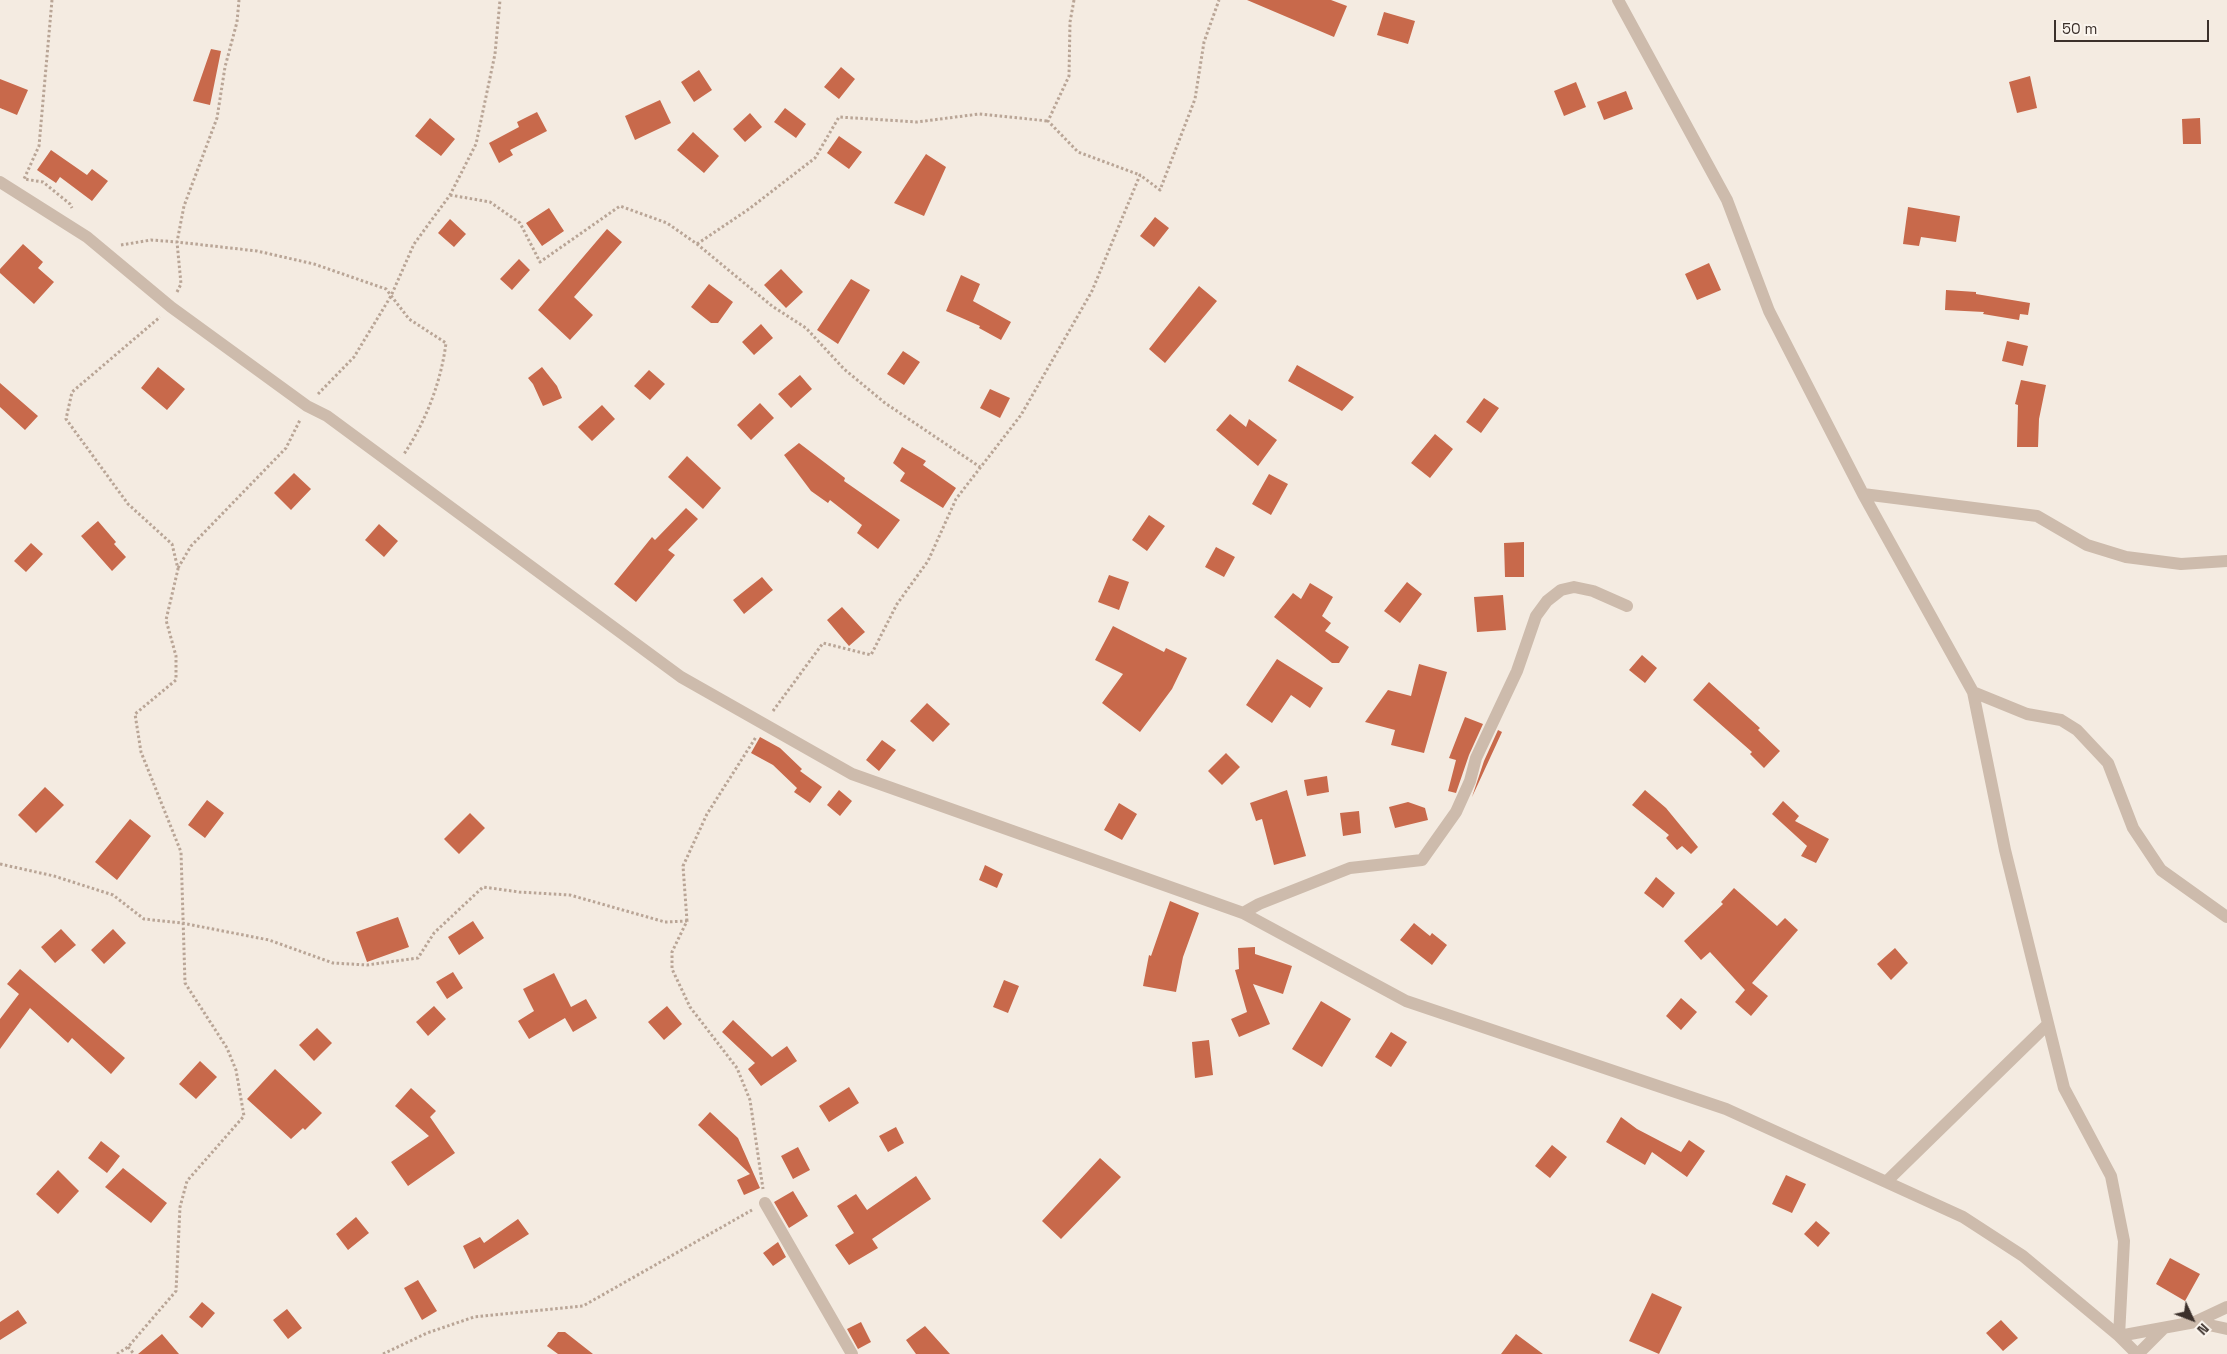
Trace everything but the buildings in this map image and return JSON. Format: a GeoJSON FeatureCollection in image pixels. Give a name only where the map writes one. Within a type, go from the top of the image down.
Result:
{"type":"FeatureCollection","features":[{"type":"Feature","properties":{"kind":"street"},"geometry":{"type":"LineString","coordinates":[[1618,0],[1727,200],[1768,311],[1863,494],[1973,692],[2005,850],[2064,1088],[2111,1176],[2124,1241],[2120,1336]]}},
{"type":"Feature","properties":{"kind":"street"},"geometry":{"type":"LineString","coordinates":[[0,182],[101,249],[171,307],[307,406],[327,416],[681,677],[852,774],[1243,913],[1406,1001],[1726,1110],[1963,1216],[2008,1246],[2120,1336],[2138,1354],[2164,1328]]}},
{"type":"Feature","properties":{"kind":"street"},"geometry":{"type":"LineString","coordinates":[[1863,494],[2038,516],[2087,545],[2126,557],[2181,564],[2227,561]]}},
{"type":"Feature","properties":{"kind":"street"},"geometry":{"type":"LineString","coordinates":[[1243,913],[1259,904],[1350,868],[1422,860],[1456,812],[1470,781],[1476,758],[1517,671],[1536,616],[1547,601],[1561,590],[1574,588],[1593,591],[1627,606]]}},
{"type":"Feature","properties":{"kind":"street"},"geometry":{"type":"LineString","coordinates":[[1973,692],[2027,714],[2061,720],[2077,730],[2108,763],[2134,828],[2161,870],[2227,917]]}},
{"type":"Feature","properties":{"kind":"street"},"geometry":{"type":"LineString","coordinates":[[1886,1182],[2048,1024]]}},
{"type":"Feature","properties":{"kind":"street"},"geometry":{"type":"LineString","coordinates":[[765,1203],[852,1354]]}},
{"type":"Feature","properties":{"kind":"street"},"geometry":{"type":"LineString","coordinates":[[2120,1336],[2195,1322],[2227,1307]]}},
{"type":"Feature","properties":{"kind":"street"},"geometry":{"type":"LineString","coordinates":[[2195,1322],[2227,1329]]}},
{"type":"Feature","properties":{"kind":"path"},"geometry":{"type":"LineString","coordinates":[[52,0],[39,146],[24,179],[43,182],[70,204],[74,212]]}},
{"type":"Feature","properties":{"kind":"path"},"geometry":{"type":"LineString","coordinates":[[178,569],[172,544],[128,504],[66,419],[72,392],[171,307],[181,284],[177,242],[184,206],[217,118],[225,67],[237,22],[239,0]]}},
{"type":"Feature","properties":{"kind":"path"},"geometry":{"type":"LineString","coordinates":[[117,1354],[128,1347],[176,1291],[180,1207],[187,1181],[244,1116],[236,1070],[227,1048],[185,982],[181,852],[141,752],[135,714],[176,680],[176,656],[166,620],[178,569],[191,546],[286,448],[307,406],[354,357],[391,296],[414,244],[450,195],[476,144],[495,54],[500,0]]}},
{"type":"Feature","properties":{"kind":"path"},"geometry":{"type":"LineString","coordinates":[[1048,121],[1069,76],[1070,22],[1074,0]]}},
{"type":"Feature","properties":{"kind":"path"},"geometry":{"type":"LineString","coordinates":[[697,244],[749,209],[815,158],[839,117],[917,122],[979,114],[1048,121],[1078,152],[1140,175],[1160,190],[1195,99],[1204,42],[1219,0]]}},
{"type":"Feature","properties":{"kind":"path"},"geometry":{"type":"LineString","coordinates":[[383,1354],[427,1333],[474,1317],[583,1306],[765,1203],[750,1100],[737,1068],[690,1007],[672,969],[672,952],[686,921],[683,866],[707,814],[763,724],[823,643],[871,655],[897,604],[928,561],[956,499],[1021,414],[1092,291],[1140,175]]}},
{"type":"Feature","properties":{"kind":"path"},"geometry":{"type":"LineString","coordinates":[[450,195],[490,202],[520,224],[540,262],[620,206],[667,223],[697,244],[772,306],[806,328],[844,369],[885,403],[980,468]]}},
{"type":"Feature","properties":{"kind":"path"},"geometry":{"type":"LineString","coordinates":[[101,249],[151,240],[257,251],[314,264],[386,289],[409,319],[446,343],[443,369],[425,416],[413,440],[395,466]]}},
{"type":"Feature","properties":{"kind":"path"},"geometry":{"type":"LineString","coordinates":[[0,864],[54,876],[113,895],[144,919],[182,923],[269,940],[333,963],[367,965],[418,958],[434,932],[483,887],[519,892],[570,894],[665,922],[686,921]]}},
{"type":"Feature","properties":{"kind":"path"},"geometry":{"type":"LineString","coordinates":[[128,1347],[134,1354]]}}]}
